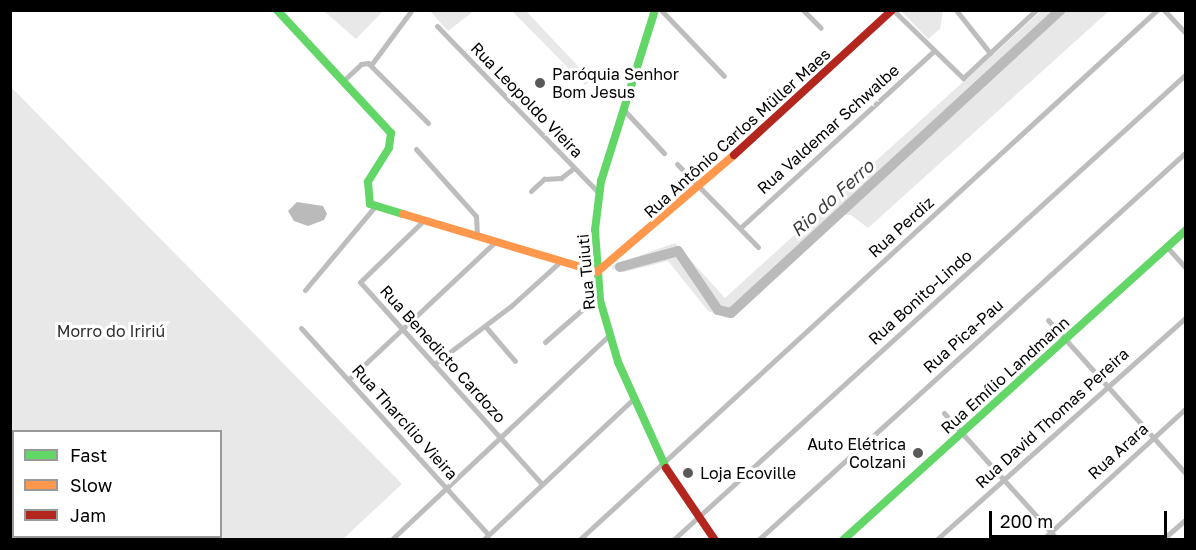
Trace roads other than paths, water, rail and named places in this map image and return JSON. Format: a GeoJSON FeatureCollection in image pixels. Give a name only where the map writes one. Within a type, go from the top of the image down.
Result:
{"type":"FeatureCollection","features":[{"type":"Feature","properties":{"kind":"street"},"geometry":{"type":"LineString","coordinates":[[277,10],[391,133],[389,148],[368,182],[370,204],[597,272]]}},
{"type":"Feature","properties":{"kind":"street","name":"Rua Tuiuti"},"geometry":{"type":"LineString","coordinates":[[654,10],[598,193],[595,230],[600,300],[608,336],[633,399],[663,462],[697,518],[715,540]]}},
{"type":"Feature","properties":{"kind":"street"},"geometry":{"type":"LineString","coordinates":[[661,10],[724,76]]}},
{"type":"Feature","properties":{"kind":"street"},"geometry":{"type":"LineString","coordinates":[[803,10],[821,28]]}},
{"type":"Feature","properties":{"kind":"street"},"geometry":{"type":"LineString","coordinates":[[892,10],[963,78],[1036,10]]}},
{"type":"Feature","properties":{"kind":"street","name":"Rua Antônio Carlos Müller Maes"},"geometry":{"type":"LineString","coordinates":[[597,272],[699,187],[892,10]]}},
{"type":"Feature","properties":{"kind":"street"},"geometry":{"type":"LineString","coordinates":[[956,10],[990,53]]}},
{"type":"Feature","properties":{"kind":"street","name":"Rua Perdiz"},"geometry":{"type":"LineString","coordinates":[[579,540],[1157,10]]}},
{"type":"Feature","properties":{"kind":"street"},"geometry":{"type":"LineString","coordinates":[[1164,10],[1185,34]]}},
{"type":"Feature","properties":{"kind":"street"},"geometry":{"type":"LineString","coordinates":[[371,65],[411,11]]}},
{"type":"Feature","properties":{"kind":"street","name":"Rua Leopoldo Vieira"},"geometry":{"type":"LineString","coordinates":[[437,26],[598,193]]}},
{"type":"Feature","properties":{"kind":"street","name":"Rua Valdemar Schwalbe"},"geometry":{"type":"LineString","coordinates":[[740,228],[934,51]]}},
{"type":"Feature","properties":{"kind":"street"},"geometry":{"type":"LineString","coordinates":[[343,81],[361,64],[371,65],[428,123]]}},
{"type":"Feature","properties":{"kind":"street","name":"Rua Bonito-Lindo"},"geometry":{"type":"LineString","coordinates":[[673,540],[1185,74]]}},
{"type":"Feature","properties":{"kind":"street"},"geometry":{"type":"LineString","coordinates":[[624,110],[664,153]]}},
{"type":"Feature","properties":{"kind":"street"},"geometry":{"type":"LineString","coordinates":[[416,149],[476,216],[477,236]]}},
{"type":"Feature","properties":{"kind":"street","name":"Rua Pica-Pau"},"geometry":{"type":"LineString","coordinates":[[758,540],[1185,152]]}},
{"type":"Feature","properties":{"kind":"street"},"geometry":{"type":"LineString","coordinates":[[677,164],[758,247]]}},
{"type":"Feature","properties":{"kind":"street"},"geometry":{"type":"LineString","coordinates":[[531,191],[544,179],[561,178],[574,168]]}},
{"type":"Feature","properties":{"kind":"street"},"geometry":{"type":"LineString","coordinates":[[305,290],[376,205]]}},
{"type":"Feature","properties":{"kind":"street","name":"Rua Benedicto Cardozo"},"geometry":{"type":"LineString","coordinates":[[424,220],[360,282],[542,484]]}},
{"type":"Feature","properties":{"kind":"street","name":"Rua Emílio Landmann"},"geometry":{"type":"LineString","coordinates":[[843,540],[1185,230]]}},
{"type":"Feature","properties":{"kind":"street"},"geometry":{"type":"LineString","coordinates":[[348,380],[496,241]]}},
{"type":"Feature","properties":{"kind":"street"},"geometry":{"type":"LineString","coordinates":[[1167,247],[1185,268]]}},
{"type":"Feature","properties":{"kind":"street"},"geometry":{"type":"LineString","coordinates":[[434,364],[485,326],[561,261]]}},
{"type":"Feature","properties":{"kind":"street"},"geometry":{"type":"LineString","coordinates":[[545,342],[585,307],[600,300]]}},
{"type":"Feature","properties":{"kind":"street","name":"Rua David Thomas Pereira"},"geometry":{"type":"LineString","coordinates":[[936,540],[1185,317]]}},
{"type":"Feature","properties":{"kind":"street"},"geometry":{"type":"LineString","coordinates":[[1048,320],[1185,474]]}},
{"type":"Feature","properties":{"kind":"street"},"geometry":{"type":"LineString","coordinates":[[485,326],[514,361]]}},
{"type":"Feature","properties":{"kind":"street","name":"Rua Tharcílio Vieira"},"geometry":{"type":"LineString","coordinates":[[302,328],[488,534]]}},
{"type":"Feature","properties":{"kind":"street"},"geometry":{"type":"LineString","coordinates":[[391,540],[608,336]]}},
{"type":"Feature","properties":{"kind":"street"},"geometry":{"type":"LineString","coordinates":[[483,540],[633,399]]}},
{"type":"Feature","properties":{"kind":"street","name":"Rua Arara"},"geometry":{"type":"LineString","coordinates":[[1042,540],[1050,530],[1185,408]]}},
{"type":"Feature","properties":{"kind":"street"},"geometry":{"type":"LineString","coordinates":[[944,413],[1058,540]]}},
{"type":"Feature","properties":{"kind":"street","name":"Rua Tuiuti"},"geometry":{"type":"LineString","coordinates":[[697,518],[706,540]]}},
{"type":"Feature","properties":{"kind":"street"},"geometry":{"type":"LineString","coordinates":[[1162,540],[1185,519]]}},
{"type":"Feature","properties":{"kind":"waterway","name":"Rio do Ferro"},"geometry":{"type":"LineString","coordinates":[[620,267],[678,251],[718,310],[731,313],[1061,10]]}},
{"type":"Feature","properties":{"kind":"place","name":"Paróquia Senhor Bom Jesus"},"geometry":{"type":"Point","coordinates":[540,83]}},
{"type":"Feature","properties":{"kind":"place","name":"Auto Elétrica Colzani"},"geometry":{"type":"Point","coordinates":[918,453]}},
{"type":"Feature","properties":{"kind":"place","name":"Loja Ecoville"},"geometry":{"type":"Point","coordinates":[688,473]}},
{"type":"Feature","properties":{"kind":"park label","name":"Morro do Iririú"},"geometry":{"type":"Point","coordinates":[111,331]}}]}
